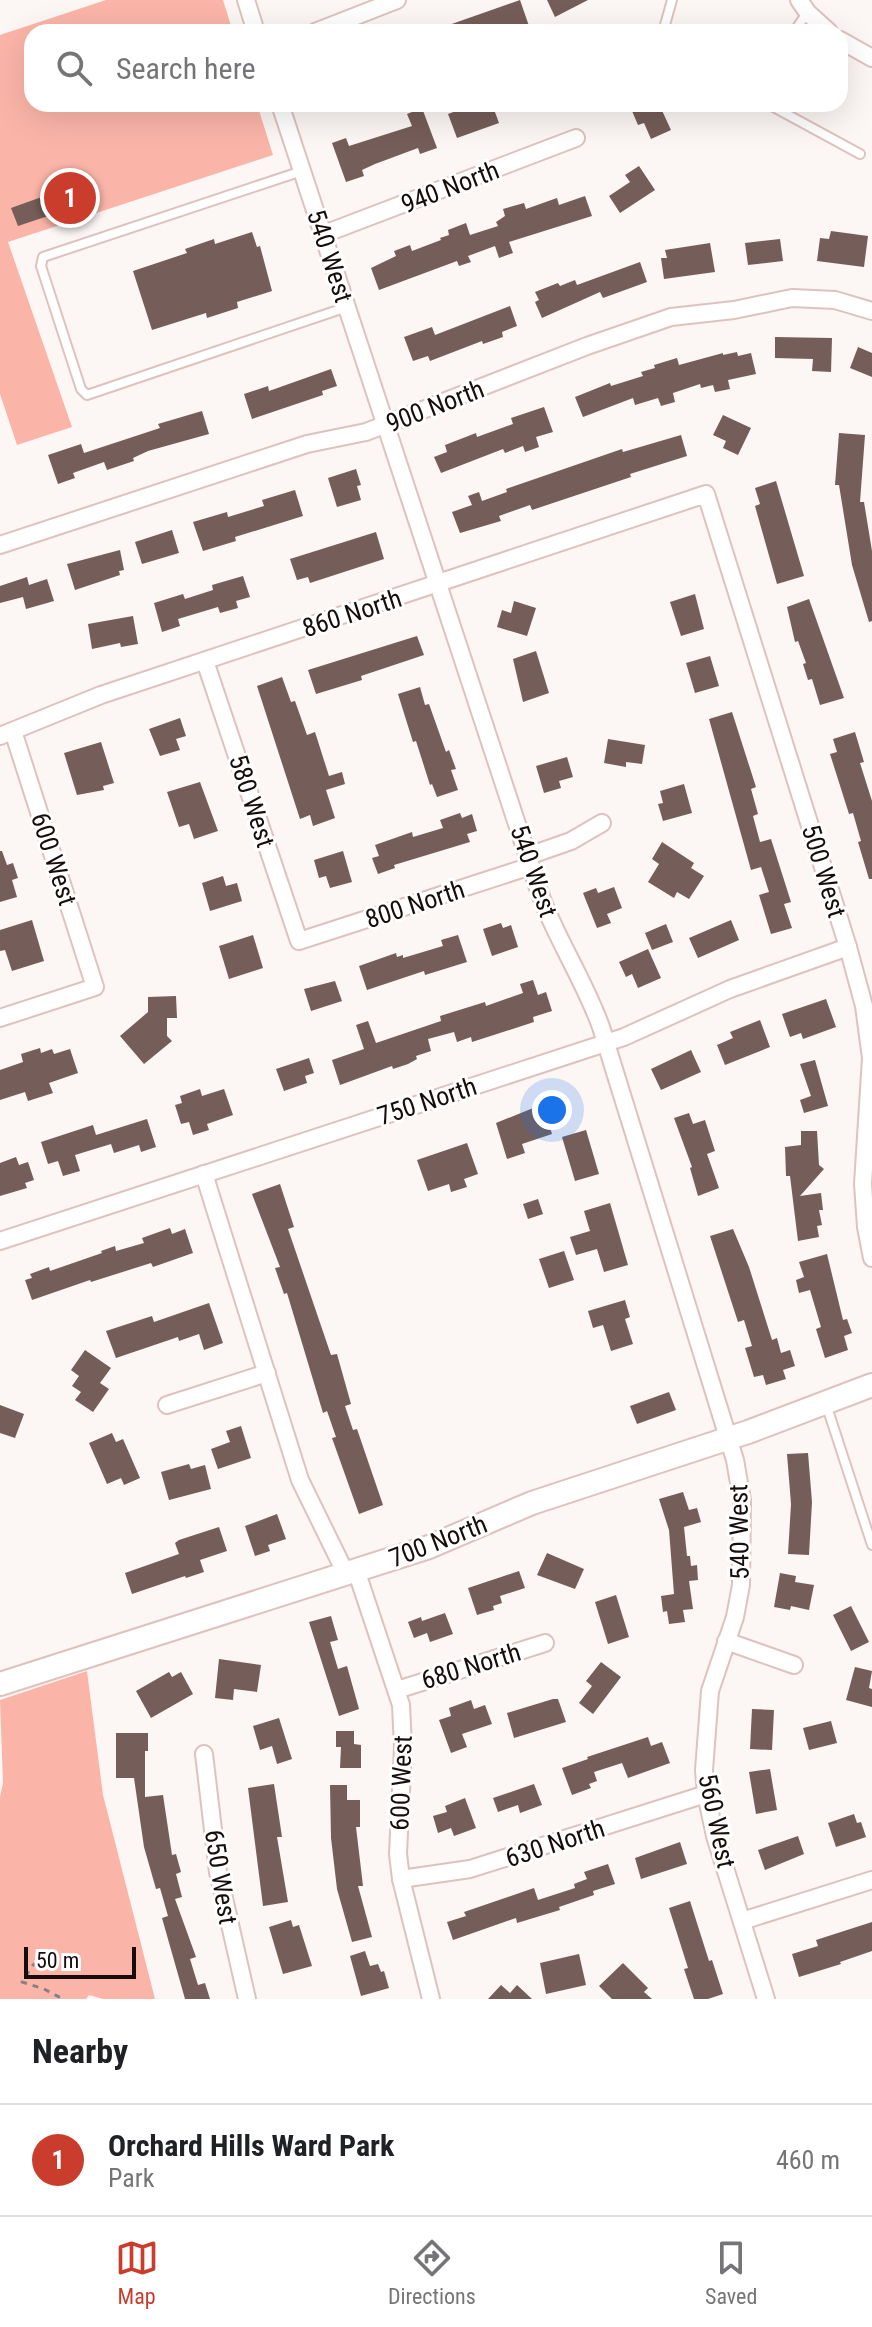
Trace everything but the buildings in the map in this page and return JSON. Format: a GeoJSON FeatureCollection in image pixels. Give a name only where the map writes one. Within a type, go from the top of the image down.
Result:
{"type":"FeatureCollection","features":[{"type":"Feature","properties":{"kind":"street"},"geometry":{"type":"LineString","coordinates":[[246,0],[254,24]]}},
{"type":"Feature","properties":{"kind":"street"},"geometry":{"type":"LineString","coordinates":[[336,24],[397,0]]}},
{"type":"Feature","properties":{"kind":"street"},"geometry":{"type":"LineString","coordinates":[[804,6],[821,24]]}},
{"type":"Feature","properties":{"kind":"street"},"geometry":{"type":"LineString","coordinates":[[848,44],[872,58]]}},
{"type":"Feature","properties":{"kind":"street","name":"540 West"},"geometry":{"type":"LineString","coordinates":[[283,112],[550,920],[586,989],[605,1042],[729,1438],[742,1500],[744,1555],[735,1617],[726,1641]]}},
{"type":"Feature","properties":{"kind":"street","name":"940 North"},"geometry":{"type":"LineString","coordinates":[[324,234],[576,138]]}},
{"type":"Feature","properties":{"kind":"street","name":"900 North"},"geometry":{"type":"LineString","coordinates":[[0,545],[307,444],[345,438],[386,425],[587,346],[671,317],[734,310],[792,298],[835,300],[872,311]]}},
{"type":"Feature","properties":{"kind":"street","name":"860 North"},"geometry":{"type":"LineString","coordinates":[[6,734],[101,695],[706,494]]}},
{"type":"Feature","properties":{"kind":"street","name":"500 West"},"geometry":{"type":"LineString","coordinates":[[706,494],[864,1006],[871,1058],[863,1184],[872,1258]]}},
{"type":"Feature","properties":{"kind":"street","name":"580 West"},"geometry":{"type":"LineString","coordinates":[[205,661],[299,941]]}},
{"type":"Feature","properties":{"kind":"street","name":"600 West"},"geometry":{"type":"LineString","coordinates":[[0,1018],[95,987],[6,734]]}},
{"type":"Feature","properties":{"kind":"street","name":"800 North"},"geometry":{"type":"LineString","coordinates":[[299,941],[530,861],[602,823]]}},
{"type":"Feature","properties":{"kind":"street","name":"750 North"},"geometry":{"type":"LineString","coordinates":[[0,1241],[624,1037],[730,989],[848,947]]}},
{"type":"Feature","properties":{"kind":"street","name":"600 West"},"geometry":{"type":"LineString","coordinates":[[204,1174],[307,1499],[351,1572],[397,1690],[403,1721],[398,1854],[401,1879],[431,1999]]}},
{"type":"Feature","properties":{"kind":"street"},"geometry":{"type":"LineString","coordinates":[[167,1405],[267,1373]]}},
{"type":"Feature","properties":{"kind":"street","name":"700 North"},"geometry":{"type":"LineString","coordinates":[[0,1684],[429,1547],[544,1499],[729,1438],[872,1385]]}},
{"type":"Feature","properties":{"kind":"street"},"geometry":{"type":"LineString","coordinates":[[726,1641],[794,1665]]}},
{"type":"Feature","properties":{"kind":"street","name":"560 West"},"geometry":{"type":"LineString","coordinates":[[726,1641],[710,1691],[707,1712],[706,1794],[715,1836],[766,1999]]}},
{"type":"Feature","properties":{"kind":"street","name":"680 North"},"geometry":{"type":"LineString","coordinates":[[397,1690],[545,1643]]}},
{"type":"Feature","properties":{"kind":"street","name":"650 West"},"geometry":{"type":"LineString","coordinates":[[204,1754],[218,1872],[247,1999]]}},
{"type":"Feature","properties":{"kind":"street","name":"630 North"},"geometry":{"type":"LineString","coordinates":[[401,1879],[470,1869],[706,1794]]}},
{"type":"Feature","properties":{"kind":"street"},"geometry":{"type":"LineString","coordinates":[[742,1921],[872,1880]]}},
{"type":"Feature","properties":{"kind":"lane"},"geometry":{"type":"LineString","coordinates":[[665,24],[672,0]]}},
{"type":"Feature","properties":{"kind":"lane"},"geometry":{"type":"LineString","coordinates":[[783,112],[860,154]]}},
{"type":"Feature","properties":{"kind":"lane"},"geometry":{"type":"LineString","coordinates":[[303,171],[43,257],[41,266],[81,389],[87,395],[347,307]]}},
{"type":"Feature","properties":{"kind":"lane"},"geometry":{"type":"LineString","coordinates":[[825,1404],[872,1545]]}},
{"type":"Feature","properties":{"kind":"path"},"geometry":{"type":"LineString","coordinates":[[47,1956],[33,1965],[22,1982],[63,1999]]}},
{"type":"Feature","properties":{"kind":"shaded area"},"geometry":{"type":"Polygon","coordinates":[[[106,0],[223,0],[230,24],[33,24],[106,0]]]}},
{"type":"Feature","properties":{"kind":"shaded area"},"geometry":{"type":"Polygon","coordinates":[[[24,27],[24,112],[260,112],[273,155],[8,242],[72,427],[17,445],[0,394],[0,35],[24,27]]]}},
{"type":"Feature","properties":{"kind":"shaded area"},"geometry":{"type":"Polygon","coordinates":[[[87,1671],[103,1795],[155,1999],[103,1999],[89,1995],[86,1999],[0,1999],[0,1797],[3,1783],[0,1700],[87,1671]]]}},
{"type":"Feature","properties":{"kind":"place","name":"Orchard Hills Ward Park"},"geometry":{"type":"Point","coordinates":[70,198]}}]}
